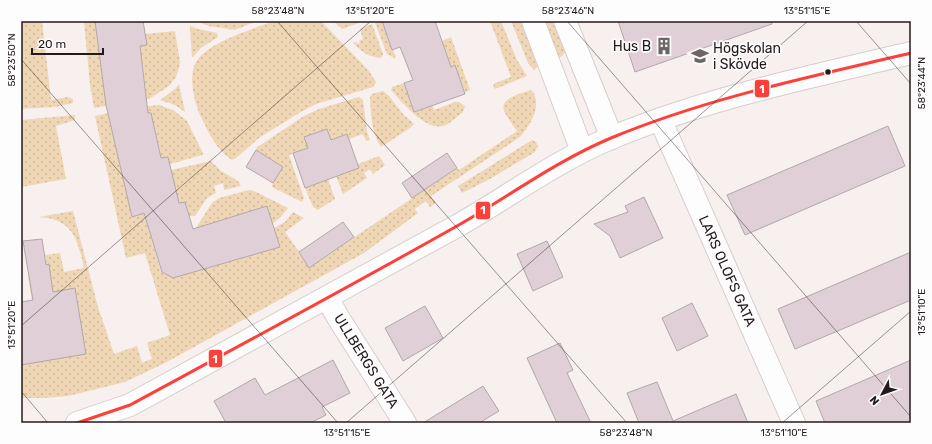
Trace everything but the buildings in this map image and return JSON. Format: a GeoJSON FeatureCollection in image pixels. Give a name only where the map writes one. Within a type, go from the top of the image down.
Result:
{"type":"FeatureCollection","features":[{"type":"Feature","properties":{"kind":"street"},"geometry":{"type":"LineString","coordinates":[[533,21],[582,151]]}},
{"type":"Feature","properties":{"kind":"street"},"geometry":{"type":"LineString","coordinates":[[565,21],[612,138]]}},
{"type":"Feature","properties":{"kind":"street"},"geometry":{"type":"LineString","coordinates":[[77,423],[130,405],[466,221],[582,151],[660,119],[733,96],[911,53]]}},
{"type":"Feature","properties":{"kind":"street","name":"LARS OLOFS GATA"},"geometry":{"type":"LineString","coordinates":[[660,119],[794,423]]}},
{"type":"Feature","properties":{"kind":"street","name":"ULLBERGS GATA"},"geometry":{"type":"LineString","coordinates":[[327,298],[405,423]]}},
{"type":"Feature","properties":{"kind":"shaded area"},"geometry":{"type":"Polygon","coordinates":[[[21,21],[42,21],[51,100],[68,97],[73,99],[73,103],[55,107],[21,109],[21,21]]]}},
{"type":"Feature","properties":{"kind":"shaded area"},"geometry":{"type":"Polygon","coordinates":[[[84,21],[95,21],[105,97],[146,92],[140,46],[145,34],[175,31],[180,62],[176,77],[169,86],[149,99],[94,108],[90,85],[84,21]]]}},
{"type":"Feature","properties":{"kind":"shaded area"},"geometry":{"type":"Polygon","coordinates":[[[195,21],[257,21],[235,30],[209,26],[195,21]]]}},
{"type":"Feature","properties":{"kind":"shaded area"},"geometry":{"type":"Polygon","coordinates":[[[274,21],[321,21],[369,71],[376,82],[373,87],[316,104],[299,113],[259,138],[232,160],[217,146],[209,134],[200,115],[193,88],[192,74],[196,62],[210,48],[243,32],[274,21]]]}},
{"type":"Feature","properties":{"kind":"shaded area"},"geometry":{"type":"Polygon","coordinates":[[[333,21],[360,21],[359,23],[342,29],[333,21]]]}},
{"type":"Feature","properties":{"kind":"shaded area"},"geometry":{"type":"Polygon","coordinates":[[[382,21],[396,57],[394,58],[387,54],[375,23],[382,21]]]}},
{"type":"Feature","properties":{"kind":"shaded area"},"geometry":{"type":"Polygon","coordinates":[[[490,21],[501,21],[517,60],[527,76],[495,89],[493,84],[511,77],[490,21]]]}},
{"type":"Feature","properties":{"kind":"shaded area"},"geometry":{"type":"Polygon","coordinates":[[[511,21],[522,21],[539,65],[534,70],[528,63],[511,21]]]}},
{"type":"Feature","properties":{"kind":"shaded area"},"geometry":{"type":"Polygon","coordinates":[[[542,21],[554,21],[566,51],[558,58],[542,21]]]}},
{"type":"Feature","properties":{"kind":"shaded area"},"geometry":{"type":"Polygon","coordinates":[[[372,24],[383,54],[381,58],[366,54],[353,43],[357,42],[358,44],[360,43],[359,41],[363,39],[360,29],[372,24]]]}},
{"type":"Feature","properties":{"kind":"shaded area"},"geometry":{"type":"Polygon","coordinates":[[[190,26],[217,33],[218,37],[201,48],[192,58],[190,26]]]}},
{"type":"Feature","properties":{"kind":"shaded area"},"geometry":{"type":"Polygon","coordinates":[[[451,37],[470,90],[465,92],[455,66],[451,67],[442,41],[451,37]]]}},
{"type":"Feature","properties":{"kind":"shaded area"},"geometry":{"type":"Polygon","coordinates":[[[404,83],[432,105],[434,110],[455,102],[459,102],[465,106],[463,112],[443,126],[429,124],[421,120],[407,108],[391,90],[392,87],[404,83]]]}},
{"type":"Feature","properties":{"kind":"shaded area"},"geometry":{"type":"Polygon","coordinates":[[[179,84],[185,112],[175,105],[160,100],[175,89],[179,84]]]}},
{"type":"Feature","properties":{"kind":"shaded area"},"geometry":{"type":"Polygon","coordinates":[[[531,90],[535,95],[536,108],[528,127],[520,137],[431,196],[436,203],[430,207],[426,201],[415,209],[418,213],[364,253],[165,363],[125,382],[68,396],[21,398],[21,292],[23,302],[32,301],[28,276],[48,272],[45,255],[60,253],[64,272],[84,268],[76,240],[67,227],[60,222],[39,217],[73,211],[98,307],[114,354],[137,346],[142,363],[152,359],[147,343],[170,335],[145,253],[126,258],[95,116],[139,107],[159,105],[173,110],[187,121],[203,153],[202,155],[170,164],[168,157],[161,158],[151,113],[110,122],[132,217],[144,213],[161,272],[173,278],[270,250],[279,245],[274,228],[285,222],[293,212],[304,218],[285,232],[310,267],[457,168],[459,170],[517,131],[505,113],[503,108],[504,104],[511,97],[531,90]]]}},
{"type":"Feature","properties":{"kind":"shaded area"},"geometry":{"type":"Polygon","coordinates":[[[383,91],[414,124],[381,147],[373,129],[370,97],[372,94],[383,91]]]}},
{"type":"Feature","properties":{"kind":"shaded area"},"geometry":{"type":"Polygon","coordinates":[[[359,97],[363,100],[367,132],[370,140],[366,141],[363,134],[349,139],[346,134],[331,140],[327,129],[305,137],[308,148],[289,155],[304,198],[302,202],[272,187],[282,167],[256,150],[256,148],[304,116],[319,109],[359,97]]]}},
{"type":"Feature","properties":{"kind":"shaded area"},"geometry":{"type":"Polygon","coordinates":[[[75,115],[75,120],[56,126],[66,179],[21,187],[21,120],[75,115]]]}},
{"type":"Feature","properties":{"kind":"shaded area"},"geometry":{"type":"Polygon","coordinates":[[[532,140],[536,142],[538,146],[535,152],[488,180],[462,193],[458,186],[532,140]]]}},
{"type":"Feature","properties":{"kind":"shaded area"},"geometry":{"type":"Polygon","coordinates":[[[379,156],[385,165],[373,174],[370,169],[364,173],[367,178],[343,194],[336,176],[359,168],[358,164],[379,156]]]}},
{"type":"Feature","properties":{"kind":"shaded area"},"geometry":{"type":"Polygon","coordinates":[[[211,161],[221,171],[238,181],[241,186],[224,190],[223,183],[214,186],[216,193],[207,198],[195,216],[189,216],[185,202],[172,205],[171,170],[211,161]]]}},
{"type":"Feature","properties":{"kind":"shaded area"},"geometry":{"type":"Polygon","coordinates":[[[328,179],[335,199],[318,210],[313,207],[305,188],[328,179]]]}},
{"type":"Feature","properties":{"kind":"shaded area"},"geometry":{"type":"Polygon","coordinates":[[[249,190],[288,208],[280,218],[273,223],[270,215],[196,228],[212,203],[219,198],[249,190]]]}},
{"type":"Feature","properties":{"kind":"transit line","name":"1"},"geometry":{"type":"LineString","coordinates":[[77,423],[130,405],[457,226],[571,157],[611,138],[684,111],[721,100],[911,53]]}},
{"type":"Feature","properties":{"kind":"place","name":"Hus B"},"geometry":{"type":"Point","coordinates":[664,46]}},
{"type":"Feature","properties":{"kind":"place","name":"Högskolan i Skövde"},"geometry":{"type":"Point","coordinates":[700,56]}}]}
